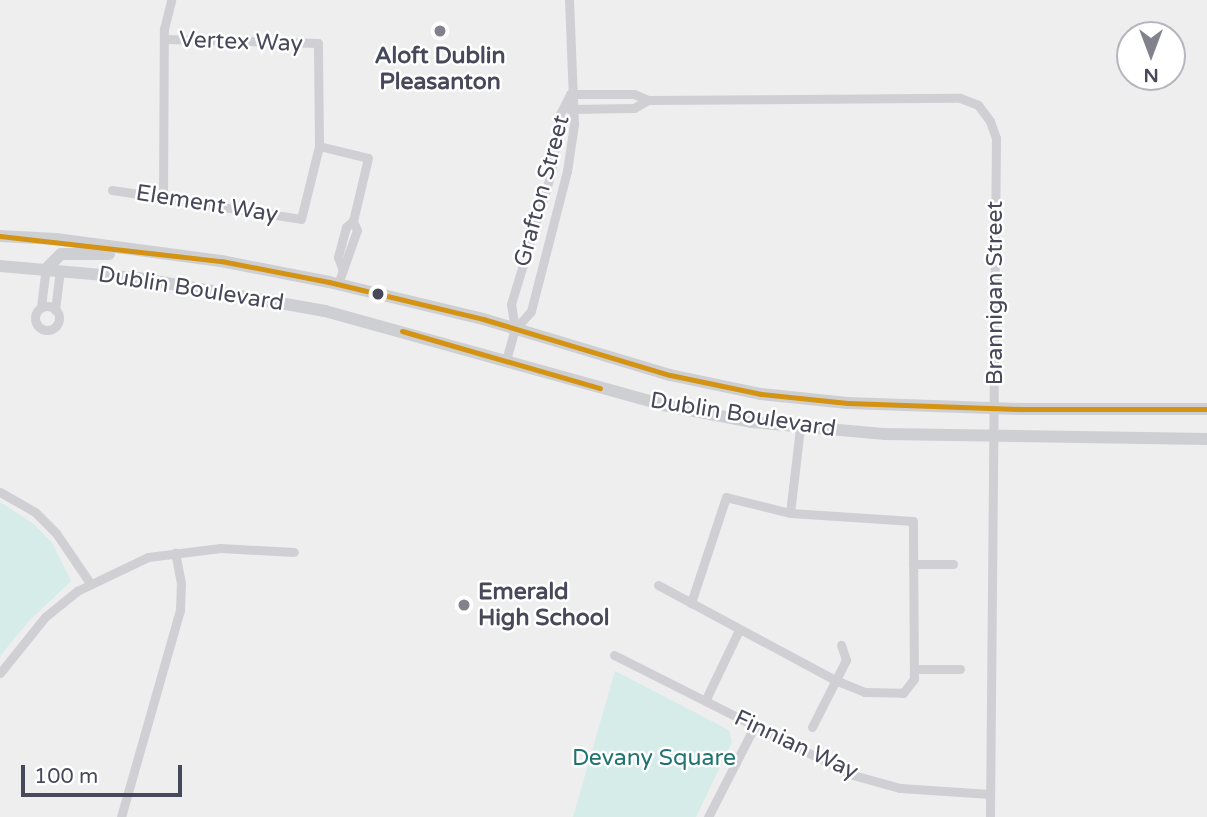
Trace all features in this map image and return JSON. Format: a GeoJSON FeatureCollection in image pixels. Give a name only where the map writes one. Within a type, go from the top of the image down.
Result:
{"type":"FeatureCollection","features":[{"type":"Feature","properties":{"kind":"main road","name":"Dublin Boulevard"},"geometry":{"type":"LineString","coordinates":[[0,236],[183,257],[338,284],[515,329],[670,375],[761,394],[848,403],[1207,409]]}},
{"type":"Feature","properties":{"kind":"main road"},"geometry":{"type":"LineString","coordinates":[[46,269],[56,256],[71,252],[183,257]]}},
{"type":"Feature","properties":{"kind":"main road","name":"Dublin Boulevard"},"geometry":{"type":"LineString","coordinates":[[0,266],[178,284],[317,310],[663,405],[800,428],[1207,439]]}},
{"type":"Feature","properties":{"kind":"street"},"geometry":{"type":"LineString","coordinates":[[163,196],[164,39],[171,0]]}},
{"type":"Feature","properties":{"kind":"street","name":"Grafton Street"},"geometry":{"type":"LineString","coordinates":[[515,329],[511,304],[551,173],[570,94],[569,0]]}},
{"type":"Feature","properties":{"kind":"street","name":"Vertex Way"},"geometry":{"type":"LineString","coordinates":[[164,39],[318,43],[319,146]]}},
{"type":"Feature","properties":{"kind":"street","name":"Brannigan Street"},"geometry":{"type":"LineString","coordinates":[[570,94],[634,94],[648,100],[960,98],[978,105],[996,138],[990,817]]}},
{"type":"Feature","properties":{"kind":"street","name":"Brannigan Street"},"geometry":{"type":"LineString","coordinates":[[567,108],[634,108],[648,100]]}},
{"type":"Feature","properties":{"kind":"street","name":"Grafton Street"},"geometry":{"type":"LineString","coordinates":[[506,360],[515,329],[531,310],[558,219],[574,124],[567,108]]}},
{"type":"Feature","properties":{"kind":"street"},"geometry":{"type":"LineString","coordinates":[[319,146],[368,158],[353,221],[357,230],[349,261],[342,268],[338,284]]}},
{"type":"Feature","properties":{"kind":"street","name":"Element Way"},"geometry":{"type":"LineString","coordinates":[[112,190],[301,219],[319,146]]}},
{"type":"Feature","properties":{"kind":"street"},"geometry":{"type":"LineString","coordinates":[[46,269],[41,307],[34,320],[44,330],[57,324],[55,310],[60,270]]}},
{"type":"Feature","properties":{"kind":"street"},"geometry":{"type":"LineString","coordinates":[[41,307],[55,310]]}},
{"type":"Feature","properties":{"kind":"street"},"geometry":{"type":"LineString","coordinates":[[790,513],[800,428]]}},
{"type":"Feature","properties":{"kind":"street"},"geometry":{"type":"LineString","coordinates":[[0,492],[35,512],[56,533],[90,583]]}},
{"type":"Feature","properties":{"kind":"street"},"geometry":{"type":"LineString","coordinates":[[658,585],[739,630],[835,680],[864,692],[903,693],[914,679],[913,521],[790,513],[726,497],[691,603]]}},
{"type":"Feature","properties":{"kind":"street"},"geometry":{"type":"LineString","coordinates":[[0,673],[45,617],[90,583],[148,557],[220,548],[294,552]]}},
{"type":"Feature","properties":{"kind":"street"},"geometry":{"type":"LineString","coordinates":[[121,817],[180,610],[181,583],[175,552]]}},
{"type":"Feature","properties":{"kind":"street"},"geometry":{"type":"LineString","coordinates":[[913,564],[953,564]]}},
{"type":"Feature","properties":{"kind":"street"},"geometry":{"type":"LineString","coordinates":[[705,701],[739,630]]}},
{"type":"Feature","properties":{"kind":"street"},"geometry":{"type":"LineString","coordinates":[[812,727],[846,660],[841,645]]}},
{"type":"Feature","properties":{"kind":"street","name":"Finnian Way"},"geometry":{"type":"LineString","coordinates":[[614,655],[853,775],[900,788],[990,794]]}},
{"type":"Feature","properties":{"kind":"street"},"geometry":{"type":"LineString","coordinates":[[914,669],[960,669]]}},
{"type":"Feature","properties":{"kind":"street"},"geometry":{"type":"LineString","coordinates":[[708,817],[754,727]]}},
{"type":"Feature","properties":{"kind":"green space"},"geometry":{"type":"Polygon","coordinates":[[[0,502],[34,524],[53,544],[71,581],[29,621],[0,656],[0,502]]]}},
{"type":"Feature","properties":{"kind":"green space","name":"Devany Square"},"geometry":{"type":"Polygon","coordinates":[[[615,671],[729,730],[732,742],[696,817],[573,817],[615,671]]]}},
{"type":"Feature","properties":{"kind":"transit line"},"geometry":{"type":"LineString","coordinates":[[0,236],[221,261],[329,282],[483,319],[670,375],[761,394],[848,403],[1021,409],[1207,409]]}},
{"type":"Feature","properties":{"kind":"transit line"},"geometry":{"type":"LineString","coordinates":[[402,331],[600,388]]}},
{"type":"Feature","properties":{"kind":"place","name":"Aloft Dublin Pleasanton"},"geometry":{"type":"Point","coordinates":[440,31]}},
{"type":"Feature","properties":{"kind":"place","name":"Emerald High School"},"geometry":{"type":"Point","coordinates":[464,605]}}]}
